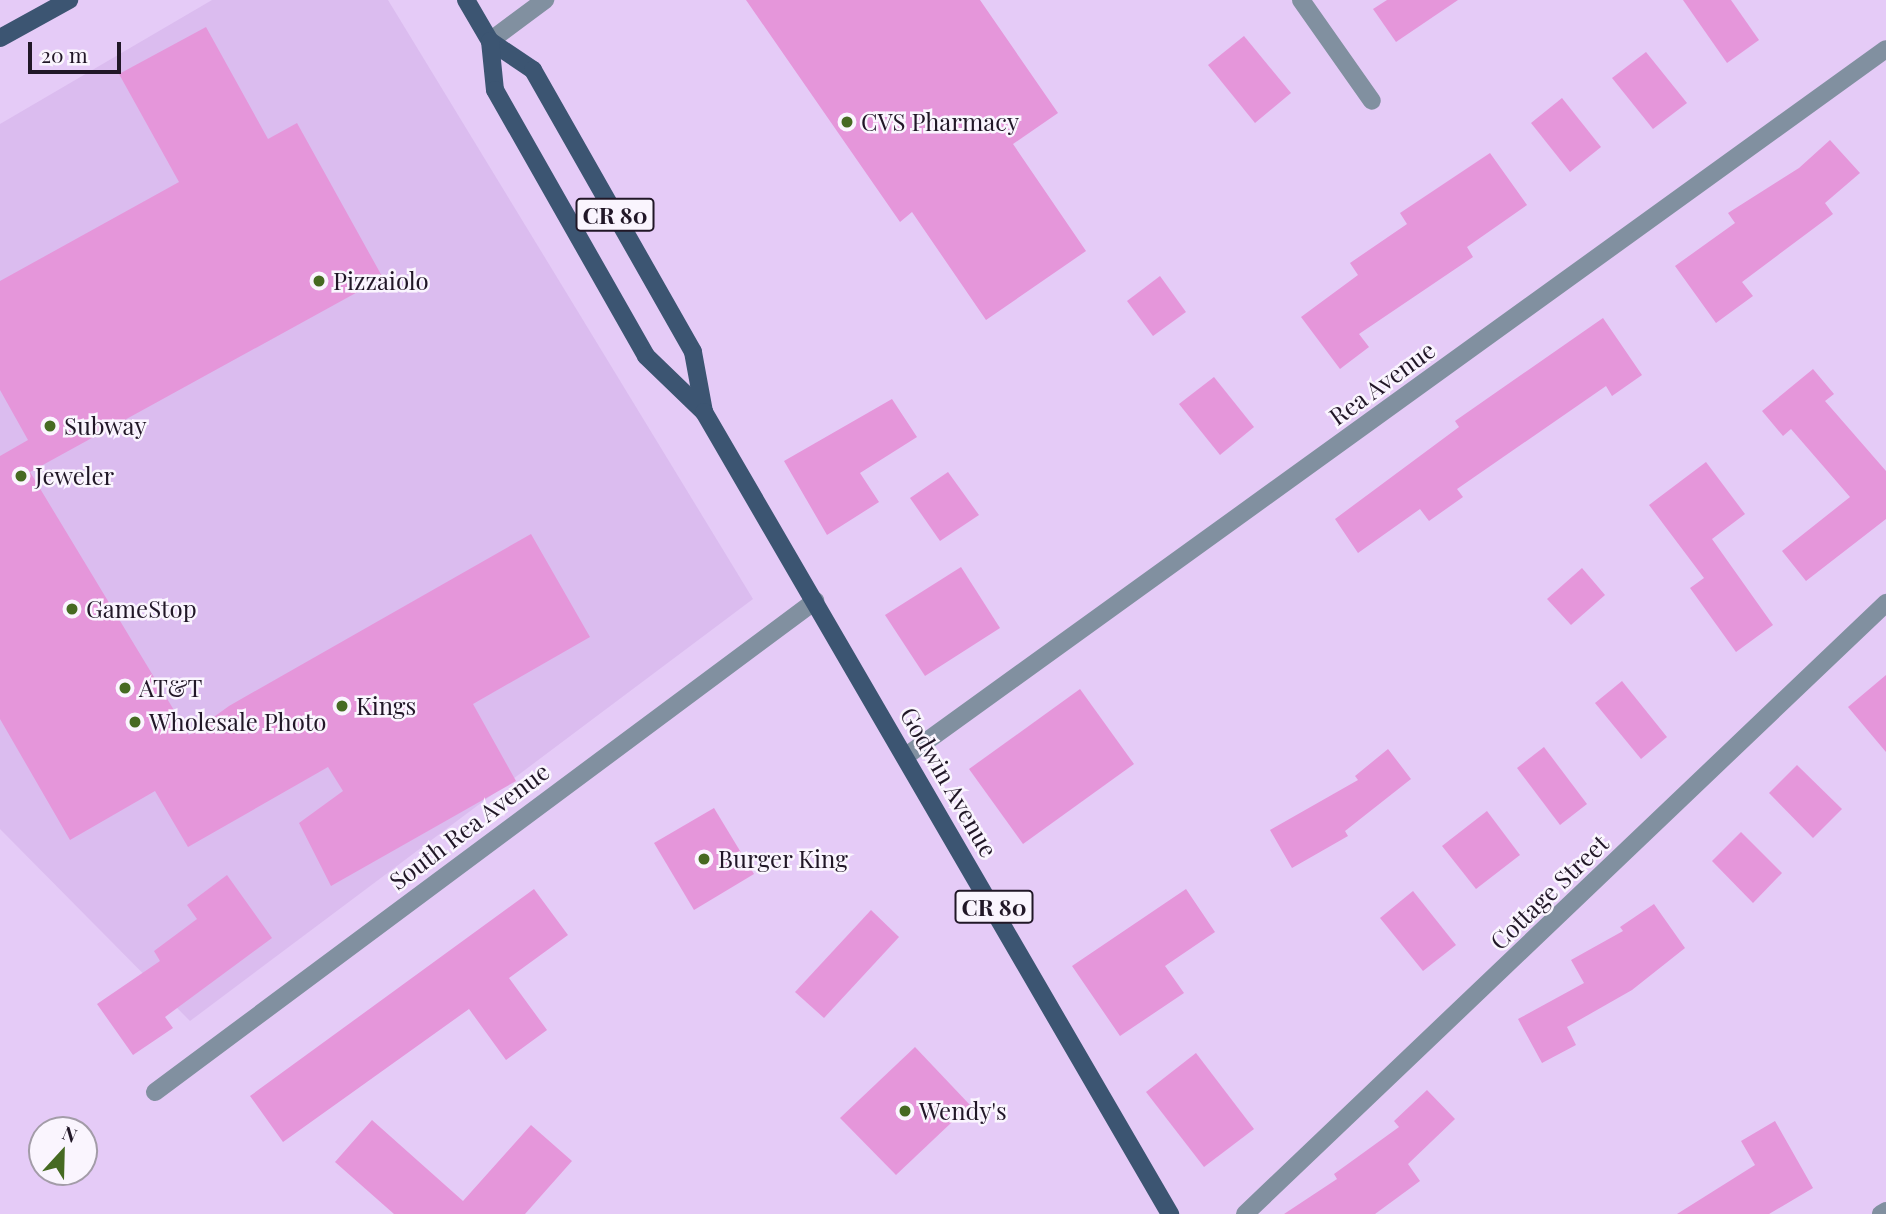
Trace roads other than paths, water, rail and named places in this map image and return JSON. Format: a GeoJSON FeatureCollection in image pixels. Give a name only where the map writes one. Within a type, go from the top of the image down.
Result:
{"type":"FeatureCollection","features":[{"type":"Feature","properties":{"kind":"main road"},"geometry":{"type":"LineString","coordinates":[[0,37],[69,0]]}},
{"type":"Feature","properties":{"kind":"main road","name":"Godwin Avenue"},"geometry":{"type":"LineString","coordinates":[[465,2],[490,41],[533,70],[693,352],[704,412]]}},
{"type":"Feature","properties":{"kind":"main road","name":"Godwin Avenue"},"geometry":{"type":"LineString","coordinates":[[490,41],[495,90],[646,356],[704,412],[1170,1214]]}},
{"type":"Feature","properties":{"kind":"street"},"geometry":{"type":"LineString","coordinates":[[490,41],[545,0]]}},
{"type":"Feature","properties":{"kind":"street"},"geometry":{"type":"LineString","coordinates":[[1301,0],[1372,101]]}},
{"type":"Feature","properties":{"kind":"street","name":"Rea Avenue"},"geometry":{"type":"LineString","coordinates":[[906,756],[1886,49]]}},
{"type":"Feature","properties":{"kind":"street","name":"South Rea Avenue"},"geometry":{"type":"LineString","coordinates":[[155,1093],[815,601]]}},
{"type":"Feature","properties":{"kind":"street","name":"Cottage Street"},"geometry":{"type":"LineString","coordinates":[[1245,1214],[1886,603]]}},
{"type":"Feature","properties":{"kind":"street"},"geometry":{"type":"LineString","coordinates":[[1881,1214],[1886,1211]]}},
{"type":"Feature","properties":{"kind":"place","name":"CVS Pharmacy"},"geometry":{"type":"Point","coordinates":[847,122]}},
{"type":"Feature","properties":{"kind":"place","name":"Pizzaiolo"},"geometry":{"type":"Point","coordinates":[319,281]}},
{"type":"Feature","properties":{"kind":"place","name":"Subway"},"geometry":{"type":"Point","coordinates":[50,426]}},
{"type":"Feature","properties":{"kind":"place","name":"Jeweler"},"geometry":{"type":"Point","coordinates":[21,476]}},
{"type":"Feature","properties":{"kind":"place","name":"GameStop"},"geometry":{"type":"Point","coordinates":[72,609]}},
{"type":"Feature","properties":{"kind":"place","name":"AT&T"},"geometry":{"type":"Point","coordinates":[125,688]}},
{"type":"Feature","properties":{"kind":"place","name":"Kings"},"geometry":{"type":"Point","coordinates":[342,706]}},
{"type":"Feature","properties":{"kind":"place","name":"Wholesale Photo"},"geometry":{"type":"Point","coordinates":[135,722]}},
{"type":"Feature","properties":{"kind":"place","name":"Burger King"},"geometry":{"type":"Point","coordinates":[704,859]}},
{"type":"Feature","properties":{"kind":"place","name":"Wendy's"},"geometry":{"type":"Point","coordinates":[905,1111]}}]}
